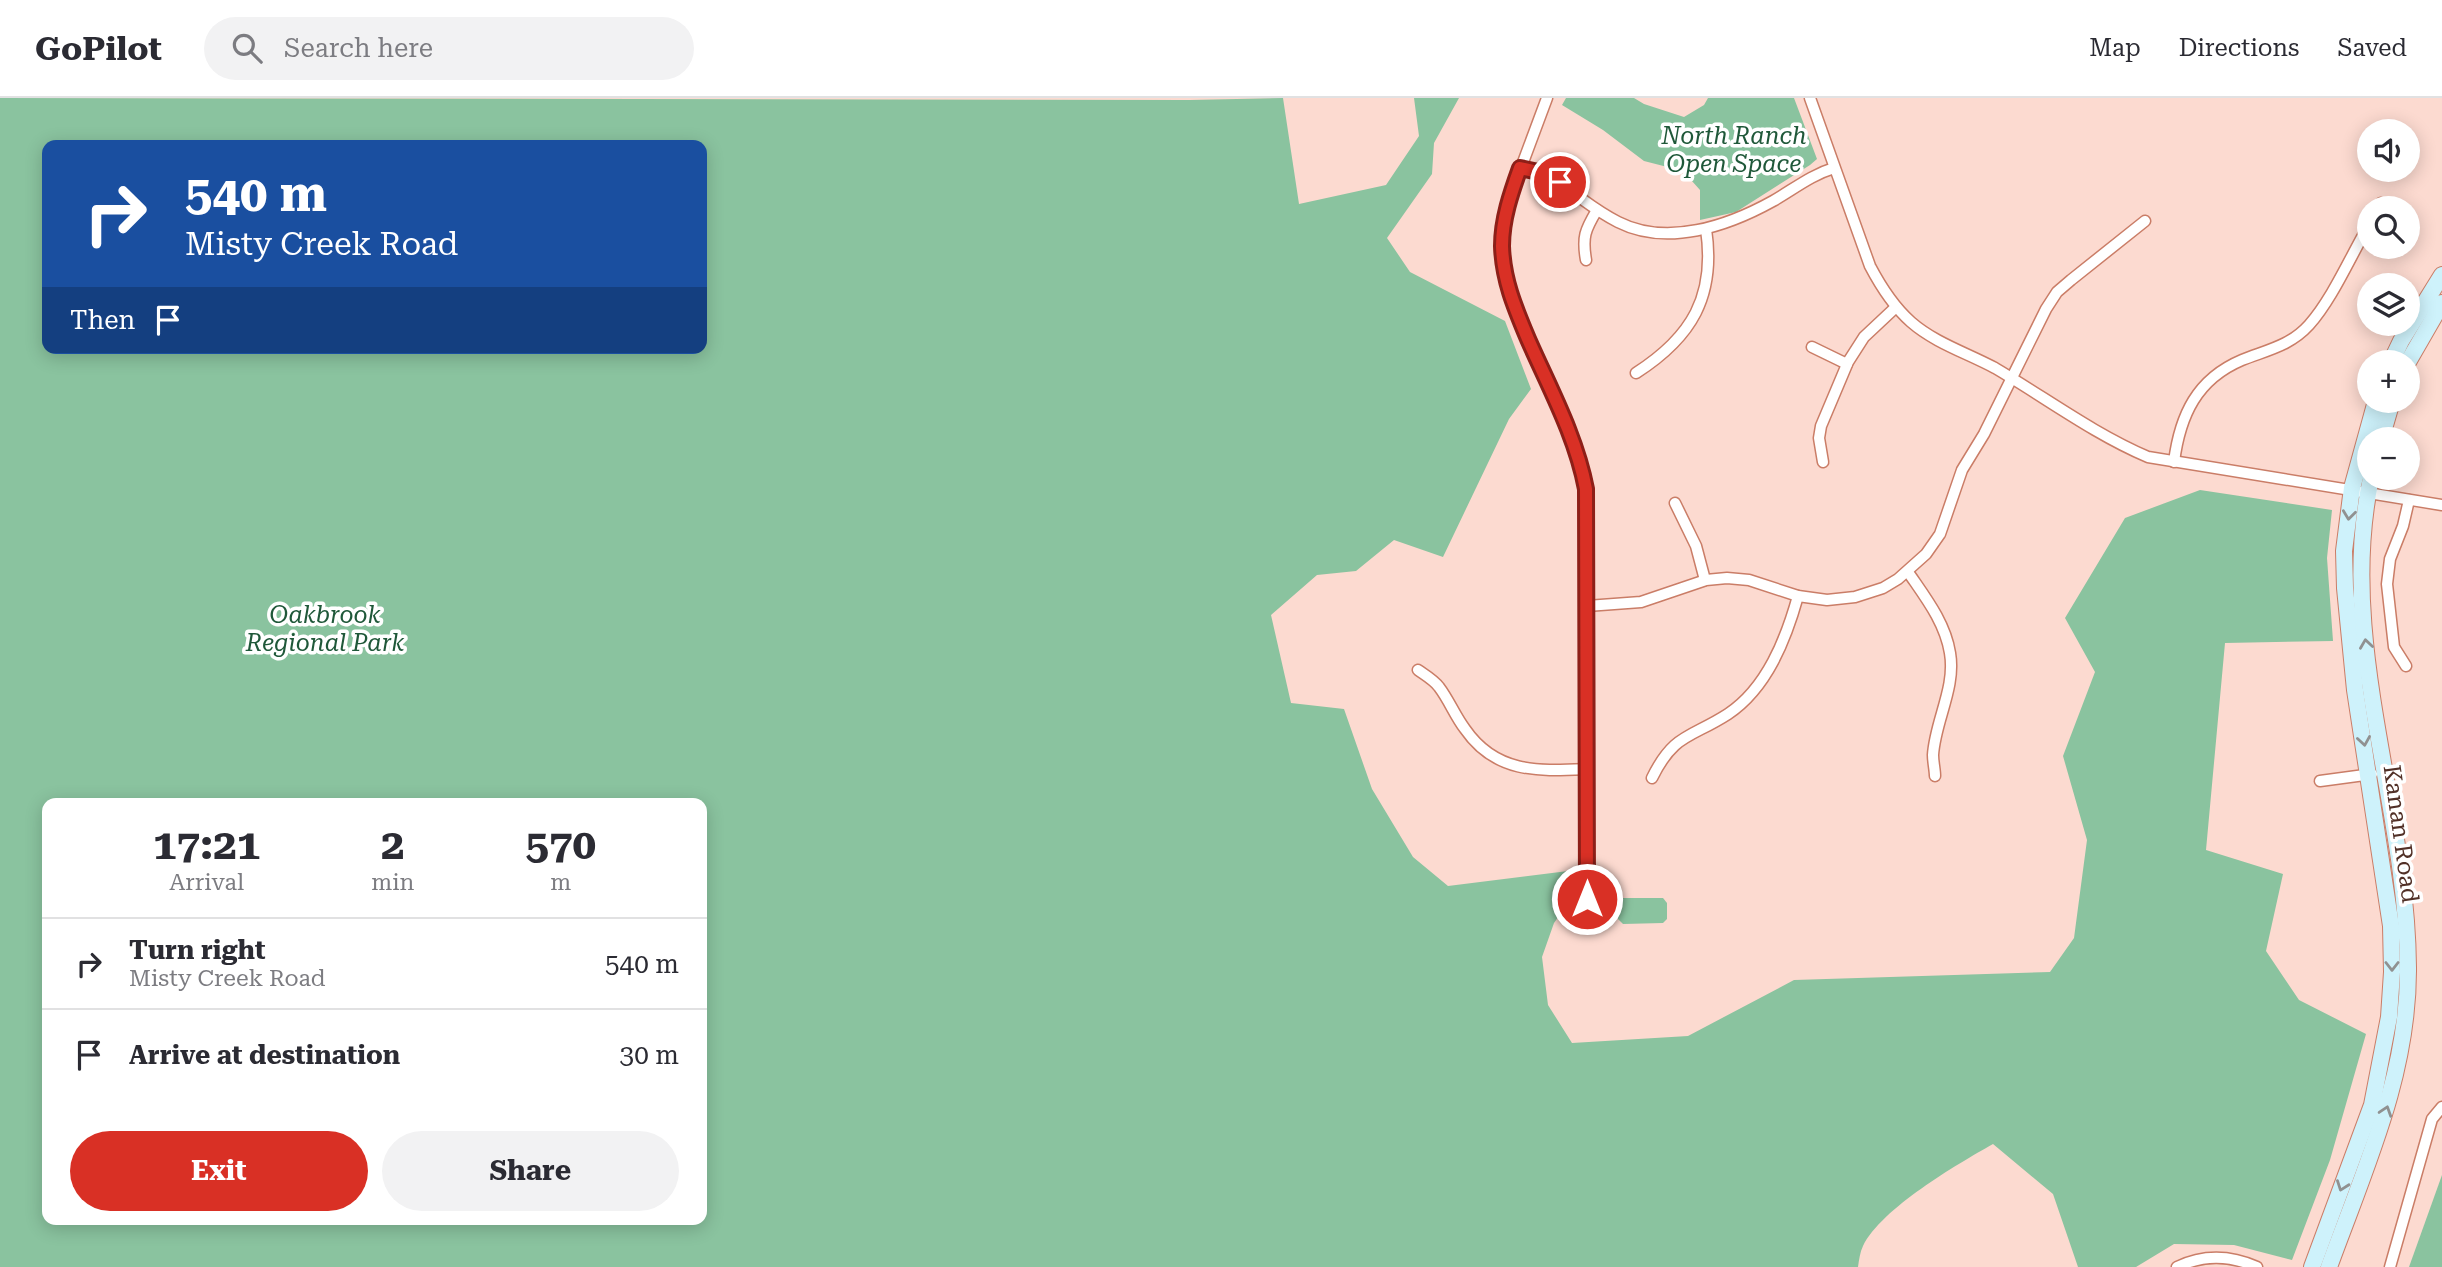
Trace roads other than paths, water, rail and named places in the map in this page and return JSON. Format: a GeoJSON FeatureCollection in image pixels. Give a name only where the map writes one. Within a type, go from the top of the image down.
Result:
{"type":"FeatureCollection","features":[{"type":"Feature","properties":{"kind":"main road"},"geometry":{"type":"LineString","coordinates":[[2397,350],[2442,275]]}},
{"type":"Feature","properties":{"kind":"main road"},"geometry":{"type":"LineString","coordinates":[[2415,350],[2442,303]]}},
{"type":"Feature","properties":{"kind":"main road","name":"Kanan Road"},"geometry":{"type":"LineString","coordinates":[[2329,1267],[2388,1107],[2406,1018],[2408,969],[2405,903],[2346,613],[2344,551],[2352,488],[2373,413]]}},
{"type":"Feature","properties":{"kind":"main road","name":"Kanan Road"},"geometry":{"type":"LineString","coordinates":[[2312,1267],[2372,1105],[2389,1017],[2392,972],[2390,926],[2363,621],[2362,554],[2369,490]]}},
{"type":"Feature","properties":{"kind":"street"},"geometry":{"type":"LineString","coordinates":[[1546,98],[1504,221],[1502,245],[1504,272],[1514,306],[1583,471],[1587,504],[1587,899]]}},
{"type":"Feature","properties":{"kind":"street"},"geometry":{"type":"LineString","coordinates":[[1810,98],[1870,266],[1896,307],[1931,336],[2012,378],[2122,446],[2148,457],[2357,487]]}},
{"type":"Feature","properties":{"kind":"street"},"geometry":{"type":"LineString","coordinates":[[1520,168],[1543,173],[1560,182],[1597,210],[1620,223],[1649,232],[1677,233],[1706,229],[1764,206],[1807,178],[1834,168]]}},
{"type":"Feature","properties":{"kind":"street"},"geometry":{"type":"LineString","coordinates":[[1586,260],[1583,241],[1586,229],[1597,210]]}},
{"type":"Feature","properties":{"kind":"street"},"geometry":{"type":"LineString","coordinates":[[1587,606],[1641,602],[1705,580],[1727,578],[1749,580],[1798,596],[1827,600],[1855,597],[1883,588],[1909,572],[1940,534],[1962,470],[1984,434],[2057,292],[2146,221]]}},
{"type":"Feature","properties":{"kind":"street"},"geometry":{"type":"LineString","coordinates":[[1636,373],[1675,345],[1697,312],[1709,271],[1706,229]]}},
{"type":"Feature","properties":{"kind":"street"},"geometry":{"type":"LineString","coordinates":[[2174,462],[2181,425],[2198,393],[2224,369],[2281,346],[2308,325],[2323,306],[2357,246]]}},
{"type":"Feature","properties":{"kind":"street"},"geometry":{"type":"LineString","coordinates":[[1823,462],[1819,438],[1821,426],[1847,364],[1864,337],[1896,307]]}},
{"type":"Feature","properties":{"kind":"street"},"geometry":{"type":"LineString","coordinates":[[1812,347],[1847,364]]}},
{"type":"Feature","properties":{"kind":"street"},"geometry":{"type":"LineString","coordinates":[[2386,490],[2409,499],[2442,505]]}},
{"type":"Feature","properties":{"kind":"street"},"geometry":{"type":"LineString","coordinates":[[2406,666],[2394,647],[2388,584],[2390,559],[2403,526],[2409,499]]}},
{"type":"Feature","properties":{"kind":"street"},"geometry":{"type":"LineString","coordinates":[[1675,503],[1696,546],[1705,580]]}},
{"type":"Feature","properties":{"kind":"street"},"geometry":{"type":"LineString","coordinates":[[1909,572],[1934,610],[1946,636],[1950,655],[1949,683],[1933,755],[1935,776]]}},
{"type":"Feature","properties":{"kind":"street"},"geometry":{"type":"LineString","coordinates":[[1652,778],[1663,756],[1676,743],[1729,713],[1755,689],[1785,636],[1798,596]]}},
{"type":"Feature","properties":{"kind":"street"},"geometry":{"type":"LineString","coordinates":[[1418,670],[1438,685],[1465,730],[1492,756],[1531,770],[1587,769]]}},
{"type":"Feature","properties":{"kind":"street"},"geometry":{"type":"LineString","coordinates":[[2320,781],[2377,773]]}},
{"type":"Feature","properties":{"kind":"street"},"geometry":{"type":"LineString","coordinates":[[2390,1267],[2432,1119],[2442,1107]]}},
{"type":"Feature","properties":{"kind":"street"},"geometry":{"type":"LineString","coordinates":[[2177,1267],[2200,1258],[2220,1257],[2242,1260],[2257,1267]]}},
{"type":"Feature","properties":{"kind":"park label","name":"North Ranch Open Space"},"geometry":{"type":"Point","coordinates":[1734,150]}},
{"type":"Feature","properties":{"kind":"park label","name":"Oakbrook Regional Park"},"geometry":{"type":"Point","coordinates":[325,629]}}]}
